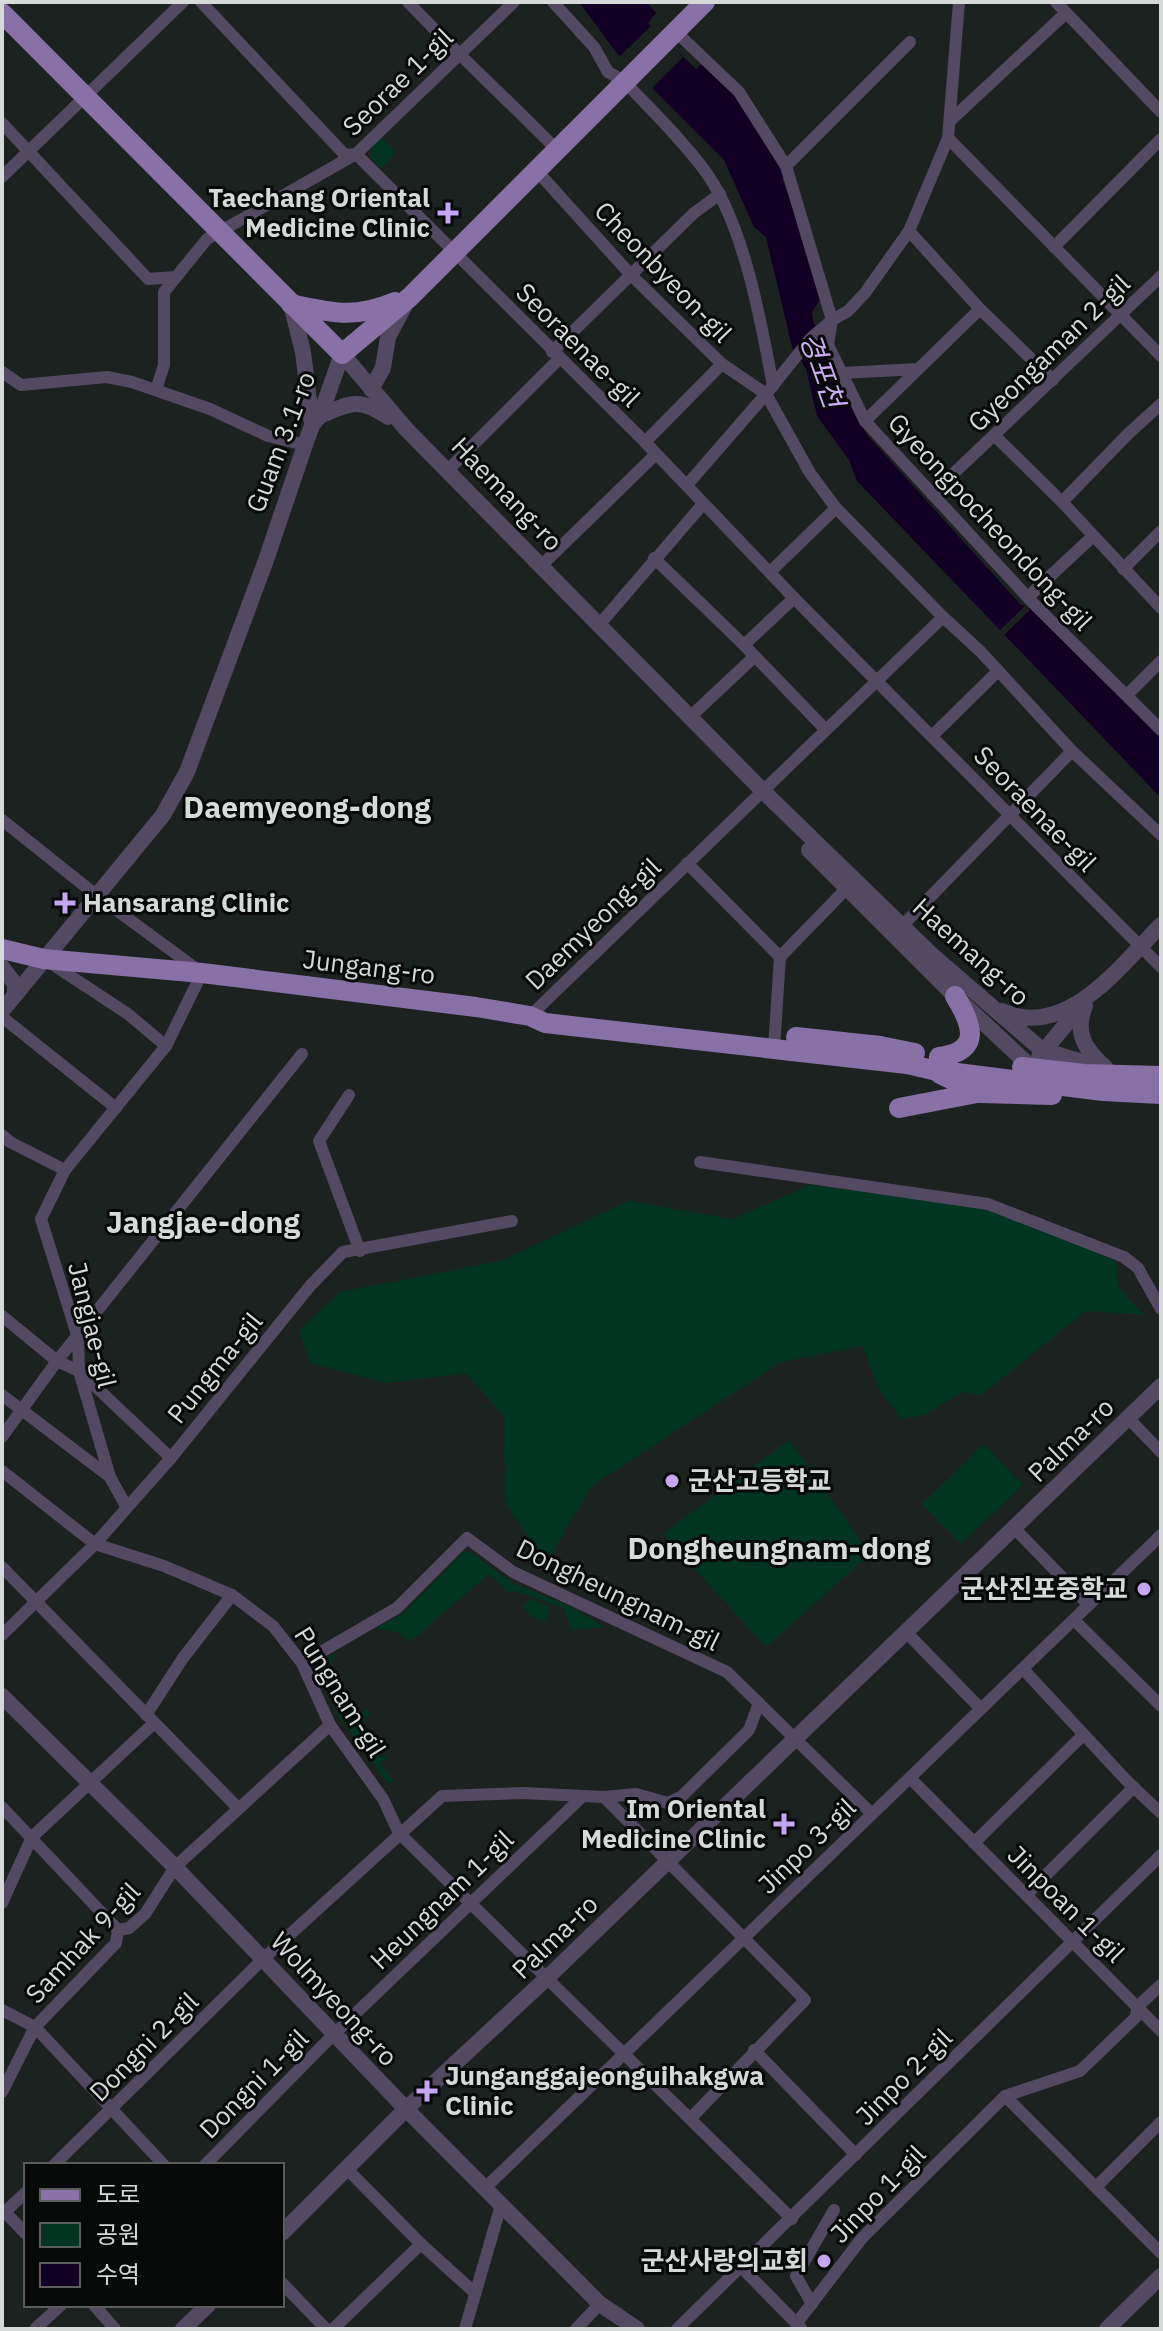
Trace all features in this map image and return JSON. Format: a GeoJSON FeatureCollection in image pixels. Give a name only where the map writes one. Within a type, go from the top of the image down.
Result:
{"type":"FeatureCollection","features":[{"type":"Feature","properties":{"kind":"main road"},"geometry":{"type":"LineString","coordinates":[[672,35],[705,2]]}},
{"type":"Feature","properties":{"kind":"main road","name":"Haemang-ro"},"geometry":{"type":"LineString","coordinates":[[2,13],[342,354]]}},
{"type":"Feature","properties":{"kind":"main road","name":"Guam 3.1-ro"},"geometry":{"type":"LineString","coordinates":[[342,354],[410,297],[672,35]]}},
{"type":"Feature","properties":{"kind":"main road"},"geometry":{"type":"LineString","coordinates":[[291,304],[341,315],[377,310],[410,297]]}},
{"type":"Feature","properties":{"kind":"main road","name":"Jungang-ro"},"geometry":{"type":"LineString","coordinates":[[2,949],[44,959],[202,973],[476,1007],[530,1016],[545,1023],[774,1042],[880,1046],[936,1064]]}},
{"type":"Feature","properties":{"kind":"main road"},"geometry":{"type":"LineString","coordinates":[[955,996],[969,1021],[969,1038],[961,1051],[936,1064],[965,1088],[980,1093]]}},
{"type":"Feature","properties":{"kind":"main road","name":"Jungang-ro"},"geometry":{"type":"LineString","coordinates":[[774,1042],[907,1064],[1036,1067]]}},
{"type":"Feature","properties":{"kind":"main road"},"geometry":{"type":"LineString","coordinates":[[907,1064],[925,1073],[929,1084],[919,1098],[899,1108],[968,1093],[1032,1096],[1103,1091],[1161,1094]]}},
{"type":"Feature","properties":{"kind":"main road"},"geometry":{"type":"LineString","coordinates":[[1036,1067],[1161,1076]]}},
{"type":"Feature","properties":{"kind":"main road"},"geometry":{"type":"LineString","coordinates":[[1036,1067],[1103,1091]]}},
{"type":"Feature","properties":{"kind":"street"},"geometry":{"type":"LineString","coordinates":[[2,177],[183,2]]}},
{"type":"Feature","properties":{"kind":"street","name":"Seoraenae-gil"},"geometry":{"type":"LineString","coordinates":[[201,2],[345,155],[356,154],[645,442],[794,598],[1161,967]]}},
{"type":"Feature","properties":{"kind":"street"},"geometry":{"type":"LineString","coordinates":[[408,2],[556,149]]}},
{"type":"Feature","properties":{"kind":"street","name":"Seorae 1-gil"},"geometry":{"type":"LineString","coordinates":[[220,230],[356,154],[514,2]]}},
{"type":"Feature","properties":{"kind":"street"},"geometry":{"type":"LineString","coordinates":[[553,2],[594,47],[608,72],[626,79],[703,168],[720,194],[743,253],[770,390],[810,473],[836,508],[998,671],[1072,751],[1161,835]]}},
{"type":"Feature","properties":{"kind":"street"},"geometry":{"type":"LineString","coordinates":[[687,485],[811,338],[848,311],[865,293],[909,231],[948,138],[959,2]]}},
{"type":"Feature","properties":{"kind":"street"},"geometry":{"type":"LineString","coordinates":[[1056,2],[1161,112]]}},
{"type":"Feature","properties":{"kind":"street"},"geometry":{"type":"LineString","coordinates":[[951,120],[1066,13]]}},
{"type":"Feature","properties":{"kind":"street","name":"Gyeongpocheondong-gil"},"geometry":{"type":"LineString","coordinates":[[672,35],[739,92],[786,166],[832,320],[828,345],[865,421],[1028,597],[1161,730]]}},
{"type":"Feature","properties":{"kind":"street"},"geometry":{"type":"LineString","coordinates":[[786,166],[910,42]]}},
{"type":"Feature","properties":{"kind":"street"},"geometry":{"type":"LineString","coordinates":[[2,123],[148,279],[176,277]]}},
{"type":"Feature","properties":{"kind":"street"},"geometry":{"type":"LineString","coordinates":[[948,138],[1161,356]]}},
{"type":"Feature","properties":{"kind":"street"},"geometry":{"type":"LineString","coordinates":[[1054,247],[1161,139]]}},
{"type":"Feature","properties":{"kind":"street","name":"Cheonbyeon-gil"},"geometry":{"type":"LineString","coordinates":[[537,171],[630,274],[722,364],[770,390]]}},
{"type":"Feature","properties":{"kind":"street"},"geometry":{"type":"LineString","coordinates":[[448,470],[630,274],[694,213],[720,194]]}},
{"type":"Feature","properties":{"kind":"street"},"geometry":{"type":"LineString","coordinates":[[156,390],[164,365],[164,292],[207,239],[220,230]]}},
{"type":"Feature","properties":{"kind":"street"},"geometry":{"type":"LineString","coordinates":[[909,231],[980,309],[1053,380]]}},
{"type":"Feature","properties":{"kind":"street","name":"Gyeongaman 2-gil"},"geometry":{"type":"LineString","coordinates":[[932,494],[1161,276]]}},
{"type":"Feature","properties":{"kind":"street"},"geometry":{"type":"LineString","coordinates":[[824,295],[848,311]]}},
{"type":"Feature","properties":{"kind":"street"},"geometry":{"type":"LineString","coordinates":[[371,389],[383,368],[388,337],[410,297]]}},
{"type":"Feature","properties":{"kind":"street"},"geometry":{"type":"LineString","coordinates":[[291,304],[316,420],[352,403],[372,406],[407,430]]}},
{"type":"Feature","properties":{"kind":"street"},"geometry":{"type":"LineString","coordinates":[[865,421],[980,309]]}},
{"type":"Feature","properties":{"kind":"street","name":"Haemang-ro"},"geometry":{"type":"LineString","coordinates":[[342,354],[407,430],[762,790],[902,926],[987,1003],[1036,1067]]}},
{"type":"Feature","properties":{"kind":"street","name":"Guam 3.1-ro"},"geometry":{"type":"LineString","coordinates":[[2,1014],[163,815],[194,757],[305,445],[342,354]]}},
{"type":"Feature","properties":{"kind":"street"},"geometry":{"type":"LineString","coordinates":[[645,442],[722,364]]}},
{"type":"Feature","properties":{"kind":"street"},"geometry":{"type":"LineString","coordinates":[[842,373],[918,369]]}},
{"type":"Feature","properties":{"kind":"street"},"geometry":{"type":"LineString","coordinates":[[2,372],[21,385],[107,377],[132,382],[210,409],[268,436],[305,445]]}},
{"type":"Feature","properties":{"kind":"street"},"geometry":{"type":"LineString","coordinates":[[1062,502],[1161,404]]}},
{"type":"Feature","properties":{"kind":"street"},"geometry":{"type":"LineString","coordinates":[[995,436],[1161,608]]}},
{"type":"Feature","properties":{"kind":"street"},"geometry":{"type":"LineString","coordinates":[[541,566],[656,454]]}},
{"type":"Feature","properties":{"kind":"street"},"geometry":{"type":"LineString","coordinates":[[599,625],[703,504]]}},
{"type":"Feature","properties":{"kind":"street"},"geometry":{"type":"LineString","coordinates":[[770,572],[836,508]]}},
{"type":"Feature","properties":{"kind":"street"},"geometry":{"type":"LineString","coordinates":[[1123,569],[1161,531]]}},
{"type":"Feature","properties":{"kind":"street"},"geometry":{"type":"LineString","coordinates":[[1028,597],[1092,537]]}},
{"type":"Feature","properties":{"kind":"street"},"geometry":{"type":"LineString","coordinates":[[654,558],[826,730]]}},
{"type":"Feature","properties":{"kind":"street"},"geometry":{"type":"LineString","coordinates":[[744,645],[794,598]]}},
{"type":"Feature","properties":{"kind":"street"},"geometry":{"type":"LineString","coordinates":[[762,790],[943,617]]}},
{"type":"Feature","properties":{"kind":"street"},"geometry":{"type":"LineString","coordinates":[[690,717],[754,657]]}},
{"type":"Feature","properties":{"kind":"street"},"geometry":{"type":"LineString","coordinates":[[1127,695],[1161,661]]}},
{"type":"Feature","properties":{"kind":"street"},"geometry":{"type":"LineString","coordinates":[[932,736],[998,671]]}},
{"type":"Feature","properties":{"kind":"street"},"geometry":{"type":"LineString","coordinates":[[902,926],[1072,751]]}},
{"type":"Feature","properties":{"kind":"street","name":"Haemang-ro"},"geometry":{"type":"LineString","coordinates":[[762,790],[767,806],[846,889],[955,996],[1036,1067]]}},
{"type":"Feature","properties":{"kind":"street","name":"Daemyeong-gil"},"geometry":{"type":"LineString","coordinates":[[530,1016],[762,790]]}},
{"type":"Feature","properties":{"kind":"street"},"geometry":{"type":"LineString","coordinates":[[2,820],[96,895]]}},
{"type":"Feature","properties":{"kind":"street","name":"Daemyeong-gil"},"geometry":{"type":"LineString","coordinates":[[687,863],[780,957]]}},
{"type":"Feature","properties":{"kind":"street"},"geometry":{"type":"LineString","coordinates":[[774,1042],[780,957],[846,889]]}},
{"type":"Feature","properties":{"kind":"street","name":"Jungang-ro"},"geometry":{"type":"LineString","coordinates":[[96,895],[202,973]]}},
{"type":"Feature","properties":{"kind":"street"},"geometry":{"type":"LineString","coordinates":[[987,1003],[1011,1015],[1038,1017],[1079,1005],[1161,925]]}},
{"type":"Feature","properties":{"kind":"street","name":"Jungang-ro"},"geometry":{"type":"LineString","coordinates":[[44,959],[128,1014],[166,1046]]}},
{"type":"Feature","properties":{"kind":"street"},"geometry":{"type":"LineString","coordinates":[[2,967],[15,984],[15,995]]}},
{"type":"Feature","properties":{"kind":"street","name":"Jangjae-gil"},"geometry":{"type":"LineString","coordinates":[[126,1506],[110,1477],[79,1371],[78,1338],[41,1219],[65,1170],[166,1046],[202,973]]}},
{"type":"Feature","properties":{"kind":"street"},"geometry":{"type":"LineString","coordinates":[[1036,1067],[1088,997]]}},
{"type":"Feature","properties":{"kind":"street"},"geometry":{"type":"LineString","coordinates":[[1088,997],[1081,1014],[1080,1034],[1091,1055],[1115,1072]]}},
{"type":"Feature","properties":{"kind":"street"},"geometry":{"type":"LineString","coordinates":[[2,1014],[116,1108]]}},
{"type":"Feature","properties":{"kind":"street"},"geometry":{"type":"LineString","coordinates":[[2,1437],[57,1361],[302,1054]]}},
{"type":"Feature","properties":{"kind":"street"},"geometry":{"type":"LineString","coordinates":[[349,1095],[319,1141],[360,1251]]}},
{"type":"Feature","properties":{"kind":"street"},"geometry":{"type":"LineString","coordinates":[[5,1143],[65,1170]]}},
{"type":"Feature","properties":{"kind":"street"},"geometry":{"type":"LineString","coordinates":[[700,1162],[988,1204],[1124,1257],[1138,1268],[1161,1309]]}},
{"type":"Feature","properties":{"kind":"street","name":"Pungma-gil"},"geometry":{"type":"LineString","coordinates":[[2,1635],[95,1544],[171,1458],[310,1286],[343,1252],[512,1221]]}},
{"type":"Feature","properties":{"kind":"street"},"geometry":{"type":"LineString","coordinates":[[2,1316],[57,1361],[79,1371],[171,1458]]}},
{"type":"Feature","properties":{"kind":"street","name":"Palma-ro"},"geometry":{"type":"LineString","coordinates":[[284,2231],[406,2109],[548,1977],[1161,1386]]}},
{"type":"Feature","properties":{"kind":"street"},"geometry":{"type":"LineString","coordinates":[[2,1395],[110,1477]]}},
{"type":"Feature","properties":{"kind":"street"},"geometry":{"type":"LineString","coordinates":[[1128,1418],[1161,1452]]}},
{"type":"Feature","properties":{"kind":"street","name":"Pungnam-gil"},"geometry":{"type":"LineString","coordinates":[[2,1471],[95,1544],[164,1566],[232,1595],[273,1626],[302,1663],[330,1725],[383,1799],[399,1833],[792,2219]]}},
{"type":"Feature","properties":{"kind":"street"},"geometry":{"type":"LineString","coordinates":[[1014,1528],[1089,1605]]}},
{"type":"Feature","properties":{"kind":"street","name":"Jinpo 3-gil"},"geometry":{"type":"LineString","coordinates":[[484,2189],[1161,1535]]}},
{"type":"Feature","properties":{"kind":"street","name":"Dongheungnam-gil"},"geometry":{"type":"LineString","coordinates":[[302,1663],[397,1608],[467,1538],[513,1572],[727,1672],[795,1739]]}},
{"type":"Feature","properties":{"kind":"street"},"geometry":{"type":"LineString","coordinates":[[2,1567],[238,1808]]}},
{"type":"Feature","properties":{"kind":"street"},"geometry":{"type":"LineString","coordinates":[[2,1903],[32,1837],[150,1719],[183,1658],[232,1595]]}},
{"type":"Feature","properties":{"kind":"street"},"geometry":{"type":"LineString","coordinates":[[1074,1620],[1161,1706]]}},
{"type":"Feature","properties":{"kind":"street"},"geometry":{"type":"LineString","coordinates":[[906,1632],[981,1709]]}},
{"type":"Feature","properties":{"kind":"street"},"geometry":{"type":"LineString","coordinates":[[1023,1669],[1161,1813]]}},
{"type":"Feature","properties":{"kind":"street","name":"Wolmyeong-ro"},"geometry":{"type":"LineString","coordinates":[[2,1696],[175,1867],[484,2189],[600,2304],[637,2329]]}},
{"type":"Feature","properties":{"kind":"street","name":"Dongni 2-gil"},"geometry":{"type":"LineString","coordinates":[[56,2163],[263,1959],[442,1796],[523,1793],[604,1797],[636,1794],[668,1803],[681,1797],[749,1730],[759,1703]]}},
{"type":"Feature","properties":{"kind":"street","name":"Samhak 9-gil"},"geometry":{"type":"LineString","coordinates":[[2,2092],[35,2027],[116,1943],[118,1930],[129,1928],[145,1914],[175,1867],[330,1725]]}},
{"type":"Feature","properties":{"kind":"street","name":"Jinpoan 1-gil"},"geometry":{"type":"LineString","coordinates":[[974,1843],[1083,1735]]}},
{"type":"Feature","properties":{"kind":"street"},"geometry":{"type":"LineString","coordinates":[[795,1739],[872,1814]]}},
{"type":"Feature","properties":{"kind":"street","name":"Jinpoan 1-gil"},"geometry":{"type":"LineString","coordinates":[[910,1778],[1161,2031]]}},
{"type":"Feature","properties":{"kind":"street"},"geometry":{"type":"LineString","coordinates":[[1026,1895],[1134,1787]]}},
{"type":"Feature","properties":{"kind":"street","name":"Heungnam 1-gil"},"geometry":{"type":"LineString","coordinates":[[333,2035],[582,1797]]}},
{"type":"Feature","properties":{"kind":"street"},"geometry":{"type":"LineString","coordinates":[[604,1797],[805,2000],[690,2119]]}},
{"type":"Feature","properties":{"kind":"street"},"geometry":{"type":"LineString","coordinates":[[2,1807],[118,1930]]}},
{"type":"Feature","properties":{"kind":"street","name":"Jinpo 2-gil"},"geometry":{"type":"LineString","coordinates":[[677,2329],[1161,1855]]}},
{"type":"Feature","properties":{"kind":"street","name":"Jinpo 1-gil"},"geometry":{"type":"LineString","coordinates":[[799,2326],[862,2238],[1005,2096],[1080,2071],[1136,2017],[1137,2007],[1161,1985]]}},
{"type":"Feature","properties":{"kind":"street"},"geometry":{"type":"LineString","coordinates":[[2,2010],[35,2027],[162,2163]]}},
{"type":"Feature","properties":{"kind":"street","name":"Dongni 1-gil"},"geometry":{"type":"LineString","coordinates":[[207,2163],[333,2035]]}},
{"type":"Feature","properties":{"kind":"street"},"geometry":{"type":"LineString","coordinates":[[754,2050],[856,2155]]}},
{"type":"Feature","properties":{"kind":"street"},"geometry":{"type":"LineString","coordinates":[[1005,2096],[1161,2253]]}},
{"type":"Feature","properties":{"kind":"street"},"geometry":{"type":"LineString","coordinates":[[1096,2187],[1161,2122]]}},
{"type":"Feature","properties":{"kind":"street"},"geometry":{"type":"LineString","coordinates":[[347,2169],[475,2293]]}},
{"type":"Feature","properties":{"kind":"street"},"geometry":{"type":"LineString","coordinates":[[24,2194],[3,2212],[24,2232]]}},
{"type":"Feature","properties":{"kind":"street"},"geometry":{"type":"LineString","coordinates":[[465,2329],[501,2205]]}},
{"type":"Feature","properties":{"kind":"street"},"geometry":{"type":"LineString","coordinates":[[812,2304],[796,2276],[834,2210]]}},
{"type":"Feature","properties":{"kind":"street"},"geometry":{"type":"LineString","coordinates":[[333,2329],[421,2244]]}},
{"type":"Feature","properties":{"kind":"street"},"geometry":{"type":"LineString","coordinates":[[742,2268],[799,2326]]}},
{"type":"Feature","properties":{"kind":"street"},"geometry":{"type":"LineString","coordinates":[[1107,2329],[1161,2276]]}},
{"type":"Feature","properties":{"kind":"street"},"geometry":{"type":"LineString","coordinates":[[284,2285],[326,2329]]}},
{"type":"Feature","properties":{"kind":"street"},"geometry":{"type":"LineString","coordinates":[[576,2329],[600,2304]]}},
{"type":"Feature","properties":{"kind":"street"},"geometry":{"type":"LineString","coordinates":[[35,2329],[59,2307]]}},
{"type":"Feature","properties":{"kind":"street"},"geometry":{"type":"LineString","coordinates":[[96,2307],[115,2329]]}},
{"type":"Feature","properties":{"kind":"street"},"geometry":{"type":"LineString","coordinates":[[183,2329],[206,2307]]}},
{"type":"Feature","properties":{"kind":"green space"},"geometry":{"type":"Polygon","coordinates":[[[381,137],[396,152],[381,169],[370,157],[372,146],[381,137]]]}},
{"type":"Feature","properties":{"kind":"green space"},"geometry":{"type":"Polygon","coordinates":[[[810,1185],[992,1208],[1116,1261],[1119,1288],[1144,1315],[1086,1311],[981,1395],[962,1392],[924,1415],[902,1419],[880,1391],[862,1346],[781,1362],[592,1486],[546,1563],[506,1503],[503,1415],[466,1373],[387,1383],[310,1363],[299,1330],[340,1292],[504,1260],[629,1201],[733,1219],[810,1185]]]}},
{"type":"Feature","properties":{"kind":"green space"},"geometry":{"type":"Polygon","coordinates":[[[789,1440],[870,1554],[766,1647],[663,1534],[789,1440]]]}},
{"type":"Feature","properties":{"kind":"green space"},"geometry":{"type":"Polygon","coordinates":[[[984,1444],[1023,1485],[961,1544],[922,1504],[984,1444]]]}},
{"type":"Feature","properties":{"kind":"green space"},"geometry":{"type":"Polygon","coordinates":[[[463,1552],[470,1552],[512,1583],[567,1605],[605,1627],[572,1630],[564,1608],[516,1591],[509,1593],[489,1574],[410,1642],[394,1630],[375,1629],[403,1613],[463,1552]]]}},
{"type":"Feature","properties":{"kind":"green space"},"geometry":{"type":"Polygon","coordinates":[[[531,1599],[549,1607],[546,1622],[532,1616],[523,1607],[531,1599]]]}},
{"type":"Feature","properties":{"kind":"green space"},"geometry":{"type":"Polygon","coordinates":[[[338,1652],[325,1671],[338,1708],[351,1721],[367,1709],[370,1714],[360,1726],[363,1743],[376,1756],[390,1757],[379,1763],[395,1783],[387,1782],[340,1718],[316,1665],[338,1652]]]}},
{"type":"Feature","properties":{"kind":"water","name":"경포천"},"geometry":{"type":"Polygon","coordinates":[[[579,2],[647,2],[656,13],[648,23],[696,69],[702,64],[735,92],[786,176],[782,178],[797,218],[820,300],[812,312],[813,321],[868,436],[1020,604],[1034,610],[1161,737],[1161,798],[857,481],[849,460],[817,416],[806,369],[792,347],[766,237],[754,227],[724,160],[616,52],[579,2]]]}},
{"type":"Feature","properties":{"kind":"pier"},"geometry":{"type":"Polygon","coordinates":[[[652,25],[683,57],[649,91],[617,59],[652,25]]]}},
{"type":"Feature","properties":{"kind":"pier"},"geometry":{"type":"Polygon","coordinates":[[[1026,605],[1030,610],[1002,637],[998,632],[1026,605]]]}},
{"type":"Feature","properties":{"kind":"place","name":"Taechang Oriental Medicine Clinic"},"geometry":{"type":"Point","coordinates":[448,213]}},
{"type":"Feature","properties":{"kind":"place","name":"Hansarang Clinic"},"geometry":{"type":"Point","coordinates":[65,903]}},
{"type":"Feature","properties":{"kind":"place","name":"군산고등학교"},"geometry":{"type":"Point","coordinates":[672,1481]}},
{"type":"Feature","properties":{"kind":"place","name":"군산진포중학교"},"geometry":{"type":"Point","coordinates":[1144,1589]}},
{"type":"Feature","properties":{"kind":"place","name":"Im Oriental Medicine Clinic"},"geometry":{"type":"Point","coordinates":[784,1824]}},
{"type":"Feature","properties":{"kind":"place","name":"Junganggajeonguihakgwa Clinic"},"geometry":{"type":"Point","coordinates":[427,2091]}},
{"type":"Feature","properties":{"kind":"place","name":"군산사랑의교회"},"geometry":{"type":"Point","coordinates":[824,2261]}},
{"type":"Feature","properties":{"kind":"district","name":"Daemyeong-dong"},"geometry":{"type":"Point","coordinates":[307,808]}},
{"type":"Feature","properties":{"kind":"district","name":"Jangjae-dong"},"geometry":{"type":"Point","coordinates":[203,1223]}},
{"type":"Feature","properties":{"kind":"district","name":"Dongheungnam-dong"},"geometry":{"type":"Point","coordinates":[779,1549]}}]}
